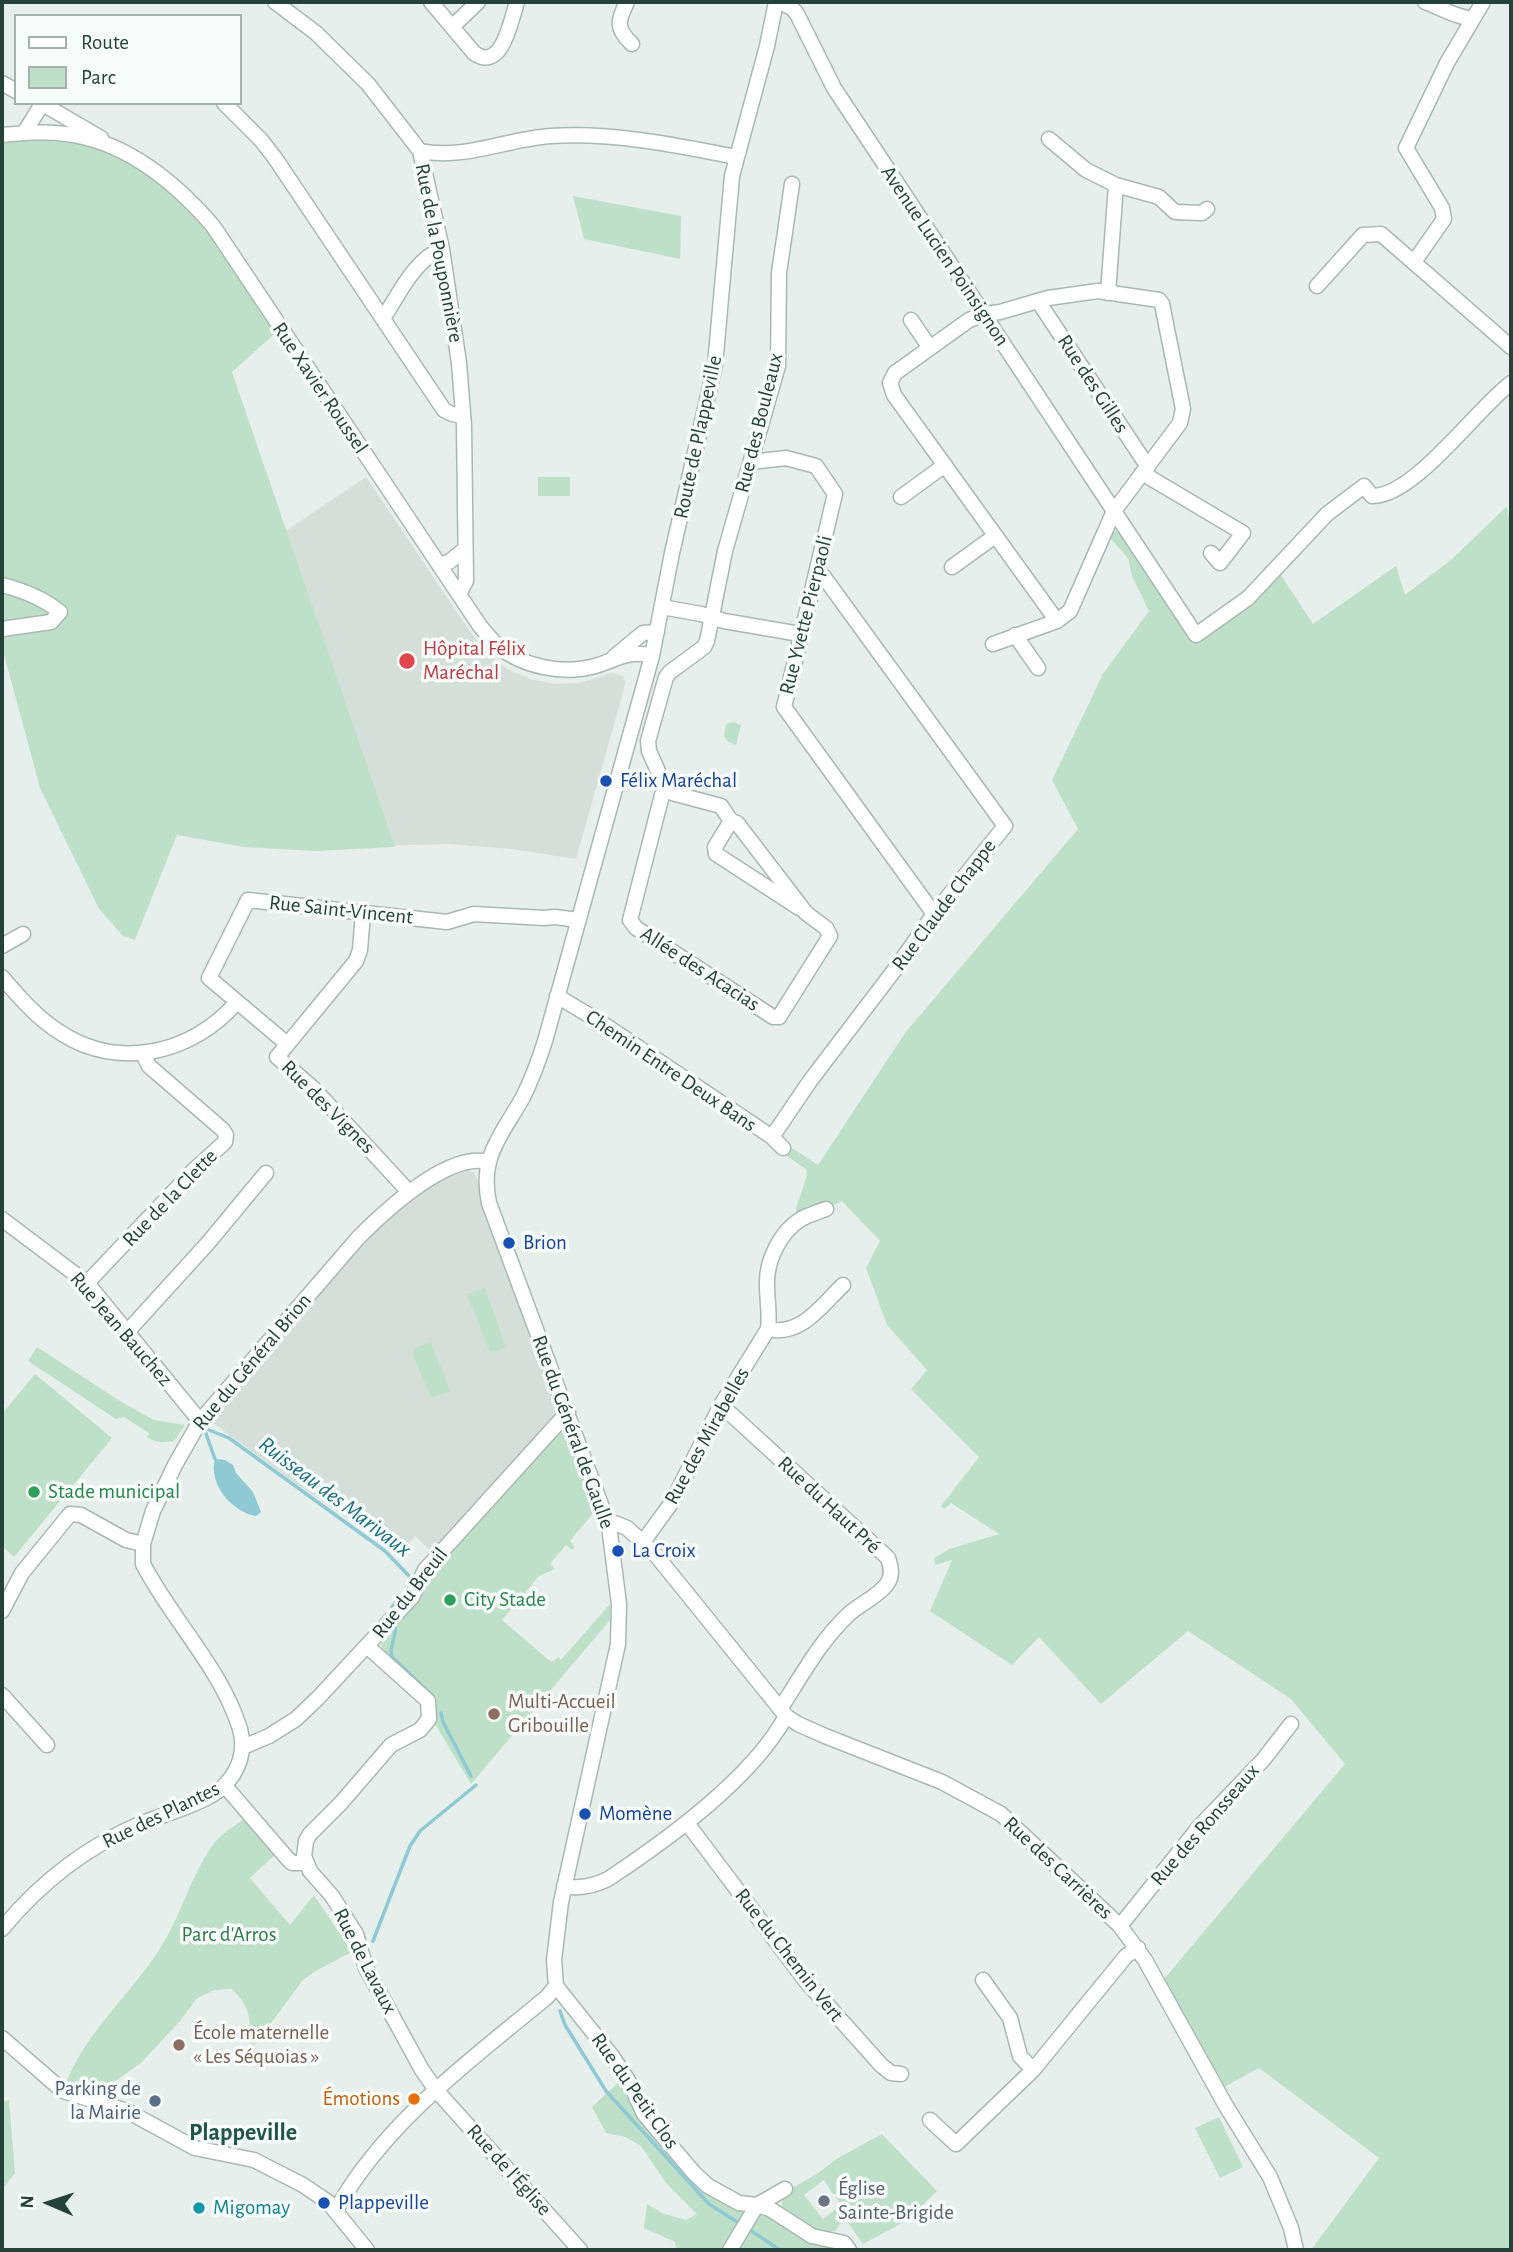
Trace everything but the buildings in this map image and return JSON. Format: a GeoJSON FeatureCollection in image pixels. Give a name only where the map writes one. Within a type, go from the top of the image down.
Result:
{"type":"FeatureCollection","features":[{"type":"Feature","properties":{"kind":"street"},"geometry":{"type":"LineString","coordinates":[[275,2],[316,33],[369,84],[420,151]]}},
{"type":"Feature","properties":{"kind":"street"},"geometry":{"type":"LineString","coordinates":[[431,2],[479,56],[495,55],[501,47],[517,2]]}},
{"type":"Feature","properties":{"kind":"street"},"geometry":{"type":"LineString","coordinates":[[453,26],[478,2]]}},
{"type":"Feature","properties":{"kind":"street"},"geometry":{"type":"LineString","coordinates":[[627,2],[619,20],[622,34],[632,44]]}},
{"type":"Feature","properties":{"kind":"street","name":"Route de Plappeville"},"geometry":{"type":"LineString","coordinates":[[593,867],[652,656],[672,553],[715,365],[736,157],[777,2]]}},
{"type":"Feature","properties":{"kind":"street","name":"Avenue Lucien Poinsignon"},"geometry":{"type":"LineString","coordinates":[[777,2],[792,8],[797,14],[834,88],[1196,635],[1248,598],[1327,514],[1364,486],[1373,496],[1382,496],[1422,470],[1511,383]]}},
{"type":"Feature","properties":{"kind":"street"},"geometry":{"type":"LineString","coordinates":[[1425,2],[1457,17],[1473,19]]}},
{"type":"Feature","properties":{"kind":"street"},"geometry":{"type":"LineString","coordinates":[[1447,10],[1467,9],[1483,3]]}},
{"type":"Feature","properties":{"kind":"street"},"geometry":{"type":"LineString","coordinates":[[1414,262],[1444,219],[1441,208],[1406,148],[1447,63],[1483,3]]}},
{"type":"Feature","properties":{"kind":"street"},"geometry":{"type":"LineString","coordinates":[[24,133],[40,105]]}},
{"type":"Feature","properties":{"kind":"street"},"geometry":{"type":"LineString","coordinates":[[43,105],[91,131],[113,147]]}},
{"type":"Feature","properties":{"kind":"street"},"geometry":{"type":"LineString","coordinates":[[226,105],[275,158],[444,410],[463,416]]}},
{"type":"Feature","properties":{"kind":"street","name":"Rue Xavier Roussel"},"geometry":{"type":"LineString","coordinates":[[2,135],[67,134],[113,147],[148,166],[182,194],[213,226],[480,626],[497,645],[528,663],[555,669],[576,669],[596,666],[612,658],[643,633],[657,632]]}},
{"type":"Feature","properties":{"kind":"street","name":"Rue de la Pouponnière"},"geometry":{"type":"LineString","coordinates":[[460,594],[466,581],[462,397],[442,249],[420,151],[437,155],[458,154],[517,140],[564,135],[648,142],[736,157]]}},
{"type":"Feature","properties":{"kind":"street"},"geometry":{"type":"LineString","coordinates":[[1048,139],[1086,170],[1116,185],[1159,197],[1175,212],[1202,213],[1207,209]]}},
{"type":"Feature","properties":{"kind":"street","name":"Rue des Bouleaux"},"geometry":{"type":"LineString","coordinates":[[712,617],[725,551],[778,366],[779,273],[792,184]]}},
{"type":"Feature","properties":{"kind":"street"},"geometry":{"type":"LineString","coordinates":[[1108,293],[1116,185]]}},
{"type":"Feature","properties":{"kind":"street"},"geometry":{"type":"LineString","coordinates":[[1317,286],[1363,235],[1381,233],[1511,346]]}},
{"type":"Feature","properties":{"kind":"street"},"geometry":{"type":"LineString","coordinates":[[384,317],[422,261],[442,249]]}},
{"type":"Feature","properties":{"kind":"street"},"geometry":{"type":"LineString","coordinates":[[993,644],[1057,621],[1070,611],[1114,511],[1180,424],[1183,409],[1159,299],[1098,291],[984,314],[969,320],[895,373],[890,383],[894,395],[1057,621]]}},
{"type":"Feature","properties":{"kind":"street","name":"Rue des Gilles"},"geometry":{"type":"LineString","coordinates":[[1038,301],[1145,470]]}},
{"type":"Feature","properties":{"kind":"street"},"geometry":{"type":"LineString","coordinates":[[911,320],[930,348]]}},
{"type":"Feature","properties":{"kind":"street"},"geometry":{"type":"LineString","coordinates":[[436,396],[462,397]]}},
{"type":"Feature","properties":{"kind":"street","name":"Rue Yvette Pierpaoli"},"geometry":{"type":"LineString","coordinates":[[751,462],[786,458],[816,466],[835,494],[784,707],[934,914]]}},
{"type":"Feature","properties":{"kind":"street"},"geometry":{"type":"LineString","coordinates":[[901,497],[945,465]]}},
{"type":"Feature","properties":{"kind":"street"},"geometry":{"type":"LineString","coordinates":[[1145,470],[1242,533],[1220,563],[1211,553]]}},
{"type":"Feature","properties":{"kind":"street"},"geometry":{"type":"LineString","coordinates":[[953,567],[995,536]]}},
{"type":"Feature","properties":{"kind":"street"},"geometry":{"type":"LineString","coordinates":[[439,565],[449,562],[465,549]]}},
{"type":"Feature","properties":{"kind":"street","name":"Rue Claude Chappe"},"geometry":{"type":"LineString","coordinates":[[772,1137],[810,1081],[934,914],[1005,826],[840,598],[817,572]]}},
{"type":"Feature","properties":{"kind":"street"},"geometry":{"type":"LineString","coordinates":[[2,585],[50,604],[60,612],[51,622],[2,629]]}},
{"type":"Feature","properties":{"kind":"street"},"geometry":{"type":"LineString","coordinates":[[662,607],[800,634]]}},
{"type":"Feature","properties":{"kind":"street"},"geometry":{"type":"LineString","coordinates":[[666,789],[649,751],[648,741],[666,677],[704,647],[712,617]]}},
{"type":"Feature","properties":{"kind":"street"},"geometry":{"type":"LineString","coordinates":[[1015,635],[1038,668]]}},
{"type":"Feature","properties":{"kind":"street","name":"Rue Xavier Roussel"},"geometry":{"type":"LineString","coordinates":[[612,658],[636,653],[652,656]]}},
{"type":"Feature","properties":{"kind":"street","name":"Allée des Acacias"},"geometry":{"type":"LineString","coordinates":[[731,821],[715,847],[716,854],[806,913],[826,928],[830,936],[781,1015],[776,1017],[636,928],[630,920],[631,910],[662,795],[666,789],[721,806],[806,913]]}},
{"type":"Feature","properties":{"kind":"street","name":"Rue du Général de Gaulle"},"geometry":{"type":"LineString","coordinates":[[556,1986],[556,1941],[564,1886],[618,1644],[619,1604],[609,1526],[489,1203],[485,1176],[488,1162],[538,1063],[593,867]]}},
{"type":"Feature","properties":{"kind":"street","name":"Rue Saint-Vincent"},"geometry":{"type":"LineString","coordinates":[[286,1044],[209,978],[248,900],[447,922],[474,914],[578,920]]}},
{"type":"Feature","properties":{"kind":"street","name":"Rue des Vignes"},"geometry":{"type":"LineString","coordinates":[[363,913],[360,950],[356,961],[277,1057],[314,1088],[409,1192]]}},
{"type":"Feature","properties":{"kind":"street"},"geometry":{"type":"LineString","coordinates":[[2,946],[23,934]]}},
{"type":"Feature","properties":{"kind":"street"},"geometry":{"type":"LineString","coordinates":[[2,977],[44,1021],[69,1038],[96,1049],[116,1053],[143,1054],[175,1047],[222,1019],[237,1002]]}},
{"type":"Feature","properties":{"kind":"street","name":"Chemin Entre Deux Bans"},"geometry":{"type":"LineString","coordinates":[[557,996],[602,1023],[772,1137],[783,1148]]}},
{"type":"Feature","properties":{"kind":"street","name":"Rue de la Clette"},"geometry":{"type":"LineString","coordinates":[[87,1283],[193,1171],[225,1142],[226,1135],[223,1130],[149,1066],[143,1054]]}},
{"type":"Feature","properties":{"kind":"street","name":"Rue du Général Brion"},"geometry":{"type":"LineString","coordinates":[[143,1544],[153,1511],[200,1421],[358,1238],[409,1192],[463,1162],[488,1162]]}},
{"type":"Feature","properties":{"kind":"street"},"geometry":{"type":"LineString","coordinates":[[127,1332],[208,1243],[266,1173]]}},
{"type":"Feature","properties":{"kind":"street","name":"Rue des Mirabelles"},"geometry":{"type":"LineString","coordinates":[[643,1542],[672,1502],[721,1405],[768,1329],[768,1268],[779,1244],[793,1224],[826,1209]]}},
{"type":"Feature","properties":{"kind":"street","name":"Rue Jean Bauchez"},"geometry":{"type":"LineString","coordinates":[[2,1219],[87,1283],[200,1421]]}},
{"type":"Feature","properties":{"kind":"street"},"geometry":{"type":"LineString","coordinates":[[768,1329],[786,1331],[802,1324],[843,1284]]}},
{"type":"Feature","properties":{"kind":"street","name":"Rue du Haut Pré"},"geometry":{"type":"LineString","coordinates":[[564,1886],[574,1888],[595,1885],[608,1879],[687,1823],[759,1753],[821,1647],[848,1615],[886,1586],[890,1578],[888,1558],[721,1405]]}},
{"type":"Feature","properties":{"kind":"street","name":"Rue du Breuil"},"geometry":{"type":"LineString","coordinates":[[306,1863],[304,1849],[310,1834],[391,1745],[420,1730],[429,1719],[428,1701],[368,1647],[412,1597],[425,1570],[568,1412]]}},
{"type":"Feature","properties":{"kind":"street"},"geometry":{"type":"LineString","coordinates":[[2,1611],[22,1573],[70,1514],[81,1515],[126,1540],[143,1544],[143,1564],[225,1693],[240,1730],[243,1747],[269,1736],[296,1718],[368,1647]]}},
{"type":"Feature","properties":{"kind":"street","name":"Rue des Carrières"},"geometry":{"type":"LineString","coordinates":[[609,1526],[615,1522],[626,1528],[655,1554],[783,1712],[798,1724],[942,1782],[1001,1814],[1120,1926],[1138,1948],[1226,2106],[1270,2176],[1291,2228],[1296,2250]]}},
{"type":"Feature","properties":{"kind":"street"},"geometry":{"type":"LineString","coordinates":[[2,1695],[47,1745]]}},
{"type":"Feature","properties":{"kind":"street","name":"Rue des Ronsseaux"},"geometry":{"type":"LineString","coordinates":[[1120,1926],[1199,1827],[1263,1760],[1291,1724]]}},
{"type":"Feature","properties":{"kind":"street","name":"Rue des Plantes"},"geometry":{"type":"LineString","coordinates":[[2,1929],[25,1902],[74,1860],[125,1830],[215,1793],[225,1786],[242,1759],[243,1747]]}},
{"type":"Feature","properties":{"kind":"street","name":"Rue de Lavaux"},"geometry":{"type":"LineString","coordinates":[[225,1786],[287,1858],[292,1863],[306,1863],[332,1896],[356,1934],[366,1968],[422,2070],[436,2090]]}},
{"type":"Feature","properties":{"kind":"street","name":"Rue du Chemin Vert"},"geometry":{"type":"LineString","coordinates":[[687,1823],[815,1993],[881,2065],[891,2073],[901,2074]]}},
{"type":"Feature","properties":{"kind":"street"},"geometry":{"type":"LineString","coordinates":[[930,2120],[956,2144],[1033,2070],[1126,1956],[1138,1948]]}},
{"type":"Feature","properties":{"kind":"street"},"geometry":{"type":"LineString","coordinates":[[984,1980],[1010,2018],[1020,2056],[1033,2070]]}},
{"type":"Feature","properties":{"kind":"street"},"geometry":{"type":"LineString","coordinates":[[336,2210],[374,2155],[436,2090],[547,1997],[556,1986]]}},
{"type":"Feature","properties":{"kind":"street","name":"Rue du Petit Clos"},"geometry":{"type":"LineString","coordinates":[[556,1986],[596,2034],[631,2085],[644,2114],[694,2174],[723,2196],[754,2209]]}},
{"type":"Feature","properties":{"kind":"street"},"geometry":{"type":"LineString","coordinates":[[2,2038],[63,2091],[127,2111],[195,2148],[254,2160],[303,2185],[336,2210],[367,2250]]}},
{"type":"Feature","properties":{"kind":"street","name":"Rue de l'Église"},"geometry":{"type":"LineString","coordinates":[[436,2090],[580,2250]]}},
{"type":"Feature","properties":{"kind":"street"},"geometry":{"type":"LineString","coordinates":[[733,2244],[754,2209],[785,2189]]}},
{"type":"Feature","properties":{"kind":"street"},"geometry":{"type":"LineString","coordinates":[[754,2209],[770,2209],[812,2235],[844,2243],[849,2250]]}},
{"type":"Feature","properties":{"kind":"shaded area","name":"Hôpital Félix Maréchal"},"geometry":{"type":"Polygon","coordinates":[[[366,477],[471,633],[487,653],[507,669],[530,679],[554,684],[579,683],[612,673],[623,676],[625,683],[622,696],[576,859],[512,849],[448,844],[374,846],[278,536],[366,477]]]}},
{"type":"Feature","properties":{"kind":"shaded area"},"geometry":{"type":"Polygon","coordinates":[[[468,1170],[474,1173],[477,1179],[563,1411],[434,1554],[415,1536],[400,1554],[209,1420],[274,1349],[330,1276],[379,1224],[438,1181],[468,1170]]]}},
{"type":"Feature","properties":{"kind":"green space"},"geometry":{"type":"Polygon","coordinates":[[[24,133],[113,147],[197,208],[280,329],[232,372],[395,847],[315,851],[244,847],[177,835],[135,940],[123,936],[99,909],[40,788],[2,647],[2,135],[24,133]]]}},
{"type":"Feature","properties":{"kind":"green space"},"geometry":{"type":"Polygon","coordinates":[[[573,196],[681,216],[680,259],[584,239],[573,196]]]}},
{"type":"Feature","properties":{"kind":"green space"},"geometry":{"type":"Polygon","coordinates":[[[538,477],[570,477],[570,496],[538,496],[538,477]]]}},
{"type":"Feature","properties":{"kind":"green space"},"geometry":{"type":"Polygon","coordinates":[[[1507,506],[1511,530],[1511,2250],[1311,2250],[1379,2158],[1259,2068],[1224,2087],[1164,1979],[1345,1764],[1291,1699],[1188,1631],[1101,1704],[1039,1637],[1012,1665],[930,1611],[952,1560],[935,1565],[934,1558],[949,1549],[999,1534],[951,1503],[944,1509],[941,1506],[979,1457],[911,1389],[927,1370],[887,1325],[866,1268],[880,1241],[842,1201],[820,1209],[807,1206],[797,1216],[796,1209],[807,1175],[806,1169],[781,1152],[786,1144],[818,1165],[905,1033],[1078,829],[1052,780],[1103,674],[1149,611],[1132,576],[1128,558],[1110,538],[1112,532],[1130,535],[1196,635],[1279,572],[1313,624],[1396,566],[1405,595],[1452,559],[1507,506]]]}},
{"type":"Feature","properties":{"kind":"green space"},"geometry":{"type":"Polygon","coordinates":[[[733,722],[741,725],[736,745],[727,741],[724,736],[726,724],[733,722]]]}},
{"type":"Feature","properties":{"kind":"green space"},"geometry":{"type":"Polygon","coordinates":[[[485,1288],[506,1347],[490,1353],[467,1294],[485,1288]]]}},
{"type":"Feature","properties":{"kind":"green space"},"geometry":{"type":"Polygon","coordinates":[[[431,1342],[450,1391],[431,1398],[413,1355],[415,1348],[431,1342]]]}},
{"type":"Feature","properties":{"kind":"green space"},"geometry":{"type":"Polygon","coordinates":[[[37,1347],[154,1420],[185,1425],[174,1441],[160,1442],[150,1439],[147,1437],[149,1433],[124,1417],[116,1419],[28,1361],[37,1347]]]}},
{"type":"Feature","properties":{"kind":"green space","name":"Stade municipal"},"geometry":{"type":"Polygon","coordinates":[[[35,1374],[112,1438],[14,1557],[2,1546],[2,1414],[35,1374]]]}},
{"type":"Feature","properties":{"kind":"green space"},"geometry":{"type":"Polygon","coordinates":[[[565,1424],[594,1512],[570,1541],[575,1547],[572,1550],[566,1545],[550,1564],[555,1569],[539,1576],[502,1620],[550,1661],[554,1661],[558,1657],[561,1660],[610,1604],[610,1620],[471,1784],[435,1724],[437,1709],[384,1653],[381,1644],[383,1637],[418,1601],[432,1574],[565,1424]]]}},
{"type":"Feature","properties":{"kind":"green space","name":"Parc d'Arros"},"geometry":{"type":"Polygon","coordinates":[[[245,1818],[277,1853],[250,1878],[290,1925],[314,1895],[352,1952],[303,1980],[254,2046],[248,2041],[249,2018],[242,2001],[232,1989],[214,1990],[196,1999],[181,2020],[141,2063],[90,2099],[65,2085],[84,2048],[167,1937],[207,1854],[219,1838],[245,1818]]]}},
{"type":"Feature","properties":{"kind":"green space"},"geometry":{"type":"Polygon","coordinates":[[[621,2080],[678,2163],[833,2250],[677,2250],[675,2242],[644,2228],[647,2204],[662,2213],[686,2220],[697,2214],[666,2183],[641,2146],[626,2137],[606,2133],[592,2107],[621,2080]]]}},
{"type":"Feature","properties":{"kind":"green space"},"geometry":{"type":"Polygon","coordinates":[[[9,2100],[15,2173],[2,2190],[2,2102],[9,2100]]]}},
{"type":"Feature","properties":{"kind":"green space"},"geometry":{"type":"Polygon","coordinates":[[[1219,2117],[1243,2167],[1220,2178],[1195,2128],[1219,2117]]]}},
{"type":"Feature","properties":{"kind":"green space"},"geometry":{"type":"Polygon","coordinates":[[[882,2134],[937,2191],[906,2221],[863,2244],[846,2220],[836,2231],[820,2233],[782,2209],[782,2201],[787,2191],[882,2134]],[[824,2180],[804,2195],[823,2219],[841,2205],[837,2194],[833,2194],[824,2180]]]}},
{"type":"Feature","properties":{"kind":"water"},"geometry":{"type":"Polygon","coordinates":[[[215,1459],[225,1460],[233,1465],[236,1473],[253,1492],[261,1512],[256,1516],[238,1509],[224,1495],[215,1478],[215,1459]]]}},
{"type":"Feature","properties":{"kind":"waterway","name":"Ruisseau des Marivaux"},"geometry":{"type":"LineString","coordinates":[[204,1428],[229,1438],[385,1551],[411,1578],[409,1588],[392,1607]]}},
{"type":"Feature","properties":{"kind":"waterway"},"geometry":{"type":"LineString","coordinates":[[204,1428],[215,1459]]}},
{"type":"Feature","properties":{"kind":"waterway","name":"Ruisseau des Marivaux"},"geometry":{"type":"LineString","coordinates":[[395,1624],[392,1657],[433,1696]]}},
{"type":"Feature","properties":{"kind":"waterway","name":"Ruisseau des Marivaux"},"geometry":{"type":"LineString","coordinates":[[441,1713],[471,1776]]}},
{"type":"Feature","properties":{"kind":"waterway"},"geometry":{"type":"LineString","coordinates":[[373,1941],[410,1846],[420,1831],[476,1785]]}},
{"type":"Feature","properties":{"kind":"waterway","name":"Ruisseau des Marivaux"},"geometry":{"type":"LineString","coordinates":[[560,2011],[565,2025],[606,2091],[709,2204],[740,2224]]}},
{"type":"Feature","properties":{"kind":"waterway","name":"Ruisseau des Marivaux"},"geometry":{"type":"LineString","coordinates":[[747,2228],[780,2250]]}},
{"type":"Feature","properties":{"kind":"place","name":"Hôpital Félix Maréchal"},"geometry":{"type":"Point","coordinates":[407,661]}},
{"type":"Feature","properties":{"kind":"place","name":"Félix Maréchal"},"geometry":{"type":"Point","coordinates":[606,781]}},
{"type":"Feature","properties":{"kind":"place","name":"Brion"},"geometry":{"type":"Point","coordinates":[509,1243]}},
{"type":"Feature","properties":{"kind":"place","name":"Stade municipal"},"geometry":{"type":"Point","coordinates":[34,1492]}},
{"type":"Feature","properties":{"kind":"place","name":"La Croix"},"geometry":{"type":"Point","coordinates":[618,1551]}},
{"type":"Feature","properties":{"kind":"place","name":"City Stade"},"geometry":{"type":"Point","coordinates":[450,1600]}},
{"type":"Feature","properties":{"kind":"place","name":"Multi-Accueil Gribouille"},"geometry":{"type":"Point","coordinates":[494,1714]}},
{"type":"Feature","properties":{"kind":"place","name":"Momène"},"geometry":{"type":"Point","coordinates":[585,1814]}},
{"type":"Feature","properties":{"kind":"place","name":"École maternelle « Les Séquoias »"},"geometry":{"type":"Point","coordinates":[179,2045]}},
{"type":"Feature","properties":{"kind":"place","name":"Émotions"},"geometry":{"type":"Point","coordinates":[414,2099]}},
{"type":"Feature","properties":{"kind":"place","name":"Parking de la Mairie"},"geometry":{"type":"Point","coordinates":[155,2101]}},
{"type":"Feature","properties":{"kind":"place","name":"Église Sainte-Brigide"},"geometry":{"type":"Point","coordinates":[824,2201]}},
{"type":"Feature","properties":{"kind":"place","name":"Plappeville"},"geometry":{"type":"Point","coordinates":[324,2203]}},
{"type":"Feature","properties":{"kind":"place","name":"Migomay"},"geometry":{"type":"Point","coordinates":[199,2208]}},
{"type":"Feature","properties":{"kind":"district","name":"Plappeville"},"geometry":{"type":"Point","coordinates":[243,2133]}}]}
